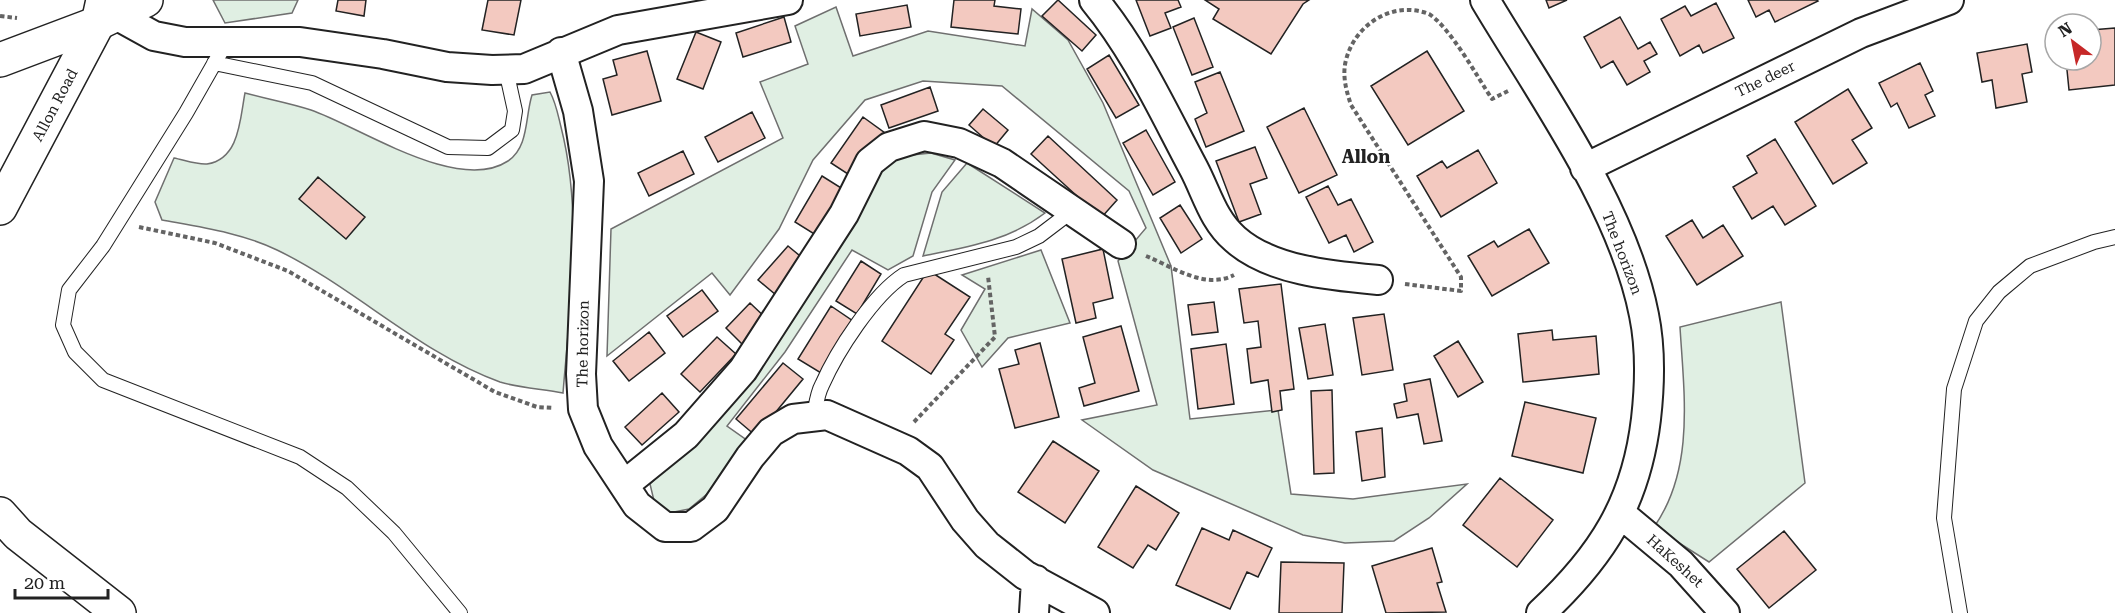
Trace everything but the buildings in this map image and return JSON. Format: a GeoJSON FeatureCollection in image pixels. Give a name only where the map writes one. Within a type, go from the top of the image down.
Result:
{"type":"FeatureCollection","features":[{"type":"Feature","properties":{"kind":"main road"},"geometry":{"type":"LineString","coordinates":[[0,60],[106,13],[146,0]]}},
{"type":"Feature","properties":{"kind":"main road","name":"Allon Road"},"geometry":{"type":"LineString","coordinates":[[0,208],[106,13]]}},
{"type":"Feature","properties":{"kind":"main road"},"geometry":{"type":"LineString","coordinates":[[0,514],[18,534],[119,613]]}},
{"type":"Feature","properties":{"kind":"street"},"geometry":{"type":"LineString","coordinates":[[106,13],[154,36],[221,52],[300,42],[384,54],[447,67],[506,70],[524,69],[618,30],[788,0]]}},
{"type":"Feature","properties":{"kind":"street"},"geometry":{"type":"LineString","coordinates":[[1094,0],[1114,24],[1142,70],[1196,172],[1212,211],[1235,239],[1287,265],[1322,274],[1378,280]]}},
{"type":"Feature","properties":{"kind":"street","name":"The horizon"},"geometry":{"type":"LineString","coordinates":[[1485,0],[1585,168],[1617,231],[1634,277],[1644,314],[1649,353],[1649,393],[1644,436],[1621,514],[1595,556],[1541,613]]}},
{"type":"Feature","properties":{"kind":"street","name":"The deer"},"geometry":{"type":"LineString","coordinates":[[1585,168],[1861,33],[1949,0]]}},
{"type":"Feature","properties":{"kind":"street","name":"The horizon"},"geometry":{"type":"LineString","coordinates":[[561,52],[578,111],[589,182],[580,374],[582,409],[598,446],[637,505],[665,527],[691,527],[715,509],[750,457],[771,432],[793,419],[827,415],[908,451],[930,467],[965,520],[987,545],[1036,580],[1095,613]]}},
{"type":"Feature","properties":{"kind":"street"},"geometry":{"type":"LineString","coordinates":[[624,485],[686,435],[743,370],[844,214],[870,162],[889,147],[924,136],[959,143],[1002,163],[1121,244]]}},
{"type":"Feature","properties":{"kind":"street","name":"HaKeshet"},"geometry":{"type":"LineString","coordinates":[[1621,514],[1681,564],[1725,613]]}},
{"type":"Feature","properties":{"kind":"street"},"geometry":{"type":"LineString","coordinates":[[1034,613],[1036,580]]}},
{"type":"Feature","properties":{"kind":"lane"},"geometry":{"type":"LineString","coordinates":[[460,613],[394,533],[347,488],[300,457],[103,380],[75,352],[63,325],[69,290],[118,222],[221,52],[312,83],[448,147],[488,148],[512,130],[515,111],[506,70]]}},
{"type":"Feature","properties":{"kind":"lane"},"geometry":{"type":"LineString","coordinates":[[814,416],[821,386],[851,335],[892,283],[904,275],[1016,247],[1039,236],[1072,211]]}},
{"type":"Feature","properties":{"kind":"lane"},"geometry":{"type":"LineString","coordinates":[[1960,613],[1944,518],[1954,389],[1976,321],[1999,292],[2030,266],[2094,242],[2115,237]]}},
{"type":"Feature","properties":{"kind":"path"},"geometry":{"type":"LineString","coordinates":[[1378,280],[1461,291],[1461,277],[1351,105],[1344,84],[1345,61],[1354,38],[1368,21],[1386,9],[1416,8],[1442,24],[1492,99],[1531,78]]}},
{"type":"Feature","properties":{"kind":"path"},"geometry":{"type":"LineString","coordinates":[[118,222],[215,243],[288,271],[495,392],[537,407],[582,409]]}},
{"type":"Feature","properties":{"kind":"path"},"geometry":{"type":"LineString","coordinates":[[1121,244],[1208,282],[1226,279],[1241,270],[1251,249]]}},
{"type":"Feature","properties":{"kind":"path"},"geometry":{"type":"LineString","coordinates":[[893,444],[995,337],[985,256]]}},
{"type":"Feature","properties":{"kind":"green space"},"geometry":{"type":"Polygon","coordinates":[[[213,0],[298,0],[292,13],[225,23],[213,0]]]}},
{"type":"Feature","properties":{"kind":"green space"},"geometry":{"type":"Polygon","coordinates":[[[836,7],[853,56],[928,31],[1025,46],[1032,9],[1068,40],[1103,103],[1171,266],[1190,419],[1278,410],[1291,494],[1353,499],[1467,484],[1429,518],[1394,541],[1345,543],[1303,535],[1153,470],[1082,420],[1157,405],[1118,261],[1146,228],[1129,191],[1002,86],[923,81],[865,100],[813,160],[779,229],[730,295],[712,273],[607,356],[611,229],[783,138],[760,82],[808,64],[795,26],[836,7]]]}},
{"type":"Feature","properties":{"kind":"green space"},"geometry":{"type":"Polygon","coordinates":[[[550,92],[557,109],[568,160],[572,193],[573,260],[563,393],[507,384],[470,370],[414,337],[333,282],[277,250],[235,235],[162,220],[155,202],[174,158],[207,164],[218,161],[226,154],[236,136],[245,93],[311,110],[409,154],[437,164],[463,169],[487,169],[508,161],[515,155],[523,140],[532,95],[550,92]]]}},
{"type":"Feature","properties":{"kind":"green space"},"geometry":{"type":"Polygon","coordinates":[[[931,153],[955,160],[932,192],[913,256],[888,270],[852,250],[785,352],[727,426],[748,441],[707,494],[689,509],[669,513],[655,505],[650,484],[716,417],[878,169],[902,156],[931,153]]]}},
{"type":"Feature","properties":{"kind":"green space"},"geometry":{"type":"Polygon","coordinates":[[[967,163],[1045,213],[1031,223],[1002,237],[923,256],[942,192],[967,163]]]}},
{"type":"Feature","properties":{"kind":"green space"},"geometry":{"type":"Polygon","coordinates":[[[1041,250],[1070,323],[1008,338],[982,367],[961,330],[985,289],[962,275],[1041,250]]]}},
{"type":"Feature","properties":{"kind":"green space"},"geometry":{"type":"Polygon","coordinates":[[[1781,302],[1805,483],[1709,562],[1654,527],[1667,505],[1676,481],[1681,456],[1684,404],[1680,327],[1781,302]]]}},
{"type":"Feature","properties":{"kind":"district","name":"Allon"},"geometry":{"type":"Point","coordinates":[1366,157]}}]}
